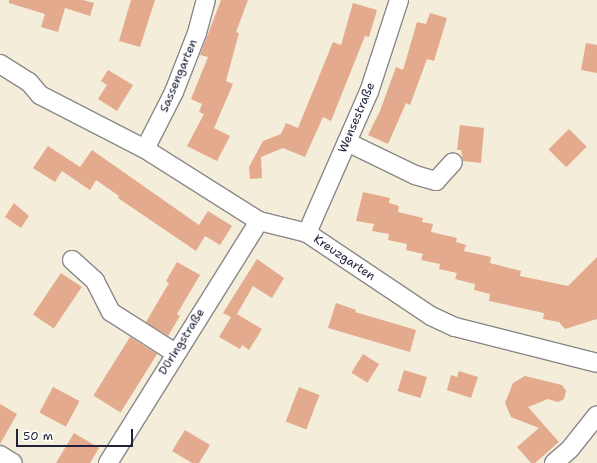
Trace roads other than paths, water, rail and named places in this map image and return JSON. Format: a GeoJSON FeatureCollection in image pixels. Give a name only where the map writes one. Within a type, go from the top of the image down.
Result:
{"type":"FeatureCollection","features":[{"type":"Feature","properties":{"kind":"street","name":"Sassengarten"},"geometry":{"type":"LineString","coordinates":[[145,149],[174,92],[197,33],[206,0]]}},
{"type":"Feature","properties":{"kind":"street","name":"Wensestraße"},"geometry":{"type":"LineString","coordinates":[[307,233],[369,92],[399,0]]}},
{"type":"Feature","properties":{"kind":"street","name":"Kreuzgarten"},"geometry":{"type":"LineString","coordinates":[[0,64],[29,82],[40,95],[145,149],[259,221],[307,233],[431,316],[455,328],[597,363]]}},
{"type":"Feature","properties":{"kind":"street"},"geometry":{"type":"LineString","coordinates":[[347,142],[415,175],[436,181],[453,162]]}},
{"type":"Feature","properties":{"kind":"street","name":"Düringstraße"},"geometry":{"type":"LineString","coordinates":[[108,463],[175,353],[259,221]]}},
{"type":"Feature","properties":{"kind":"street"},"geometry":{"type":"LineString","coordinates":[[72,260],[95,281],[111,312],[175,353]]}},
{"type":"Feature","properties":{"kind":"street"},"geometry":{"type":"LineString","coordinates":[[554,463],[570,449],[597,415]]}},
{"type":"Feature","properties":{"kind":"street"},"geometry":{"type":"LineString","coordinates":[[0,455],[14,463]]}}]}
